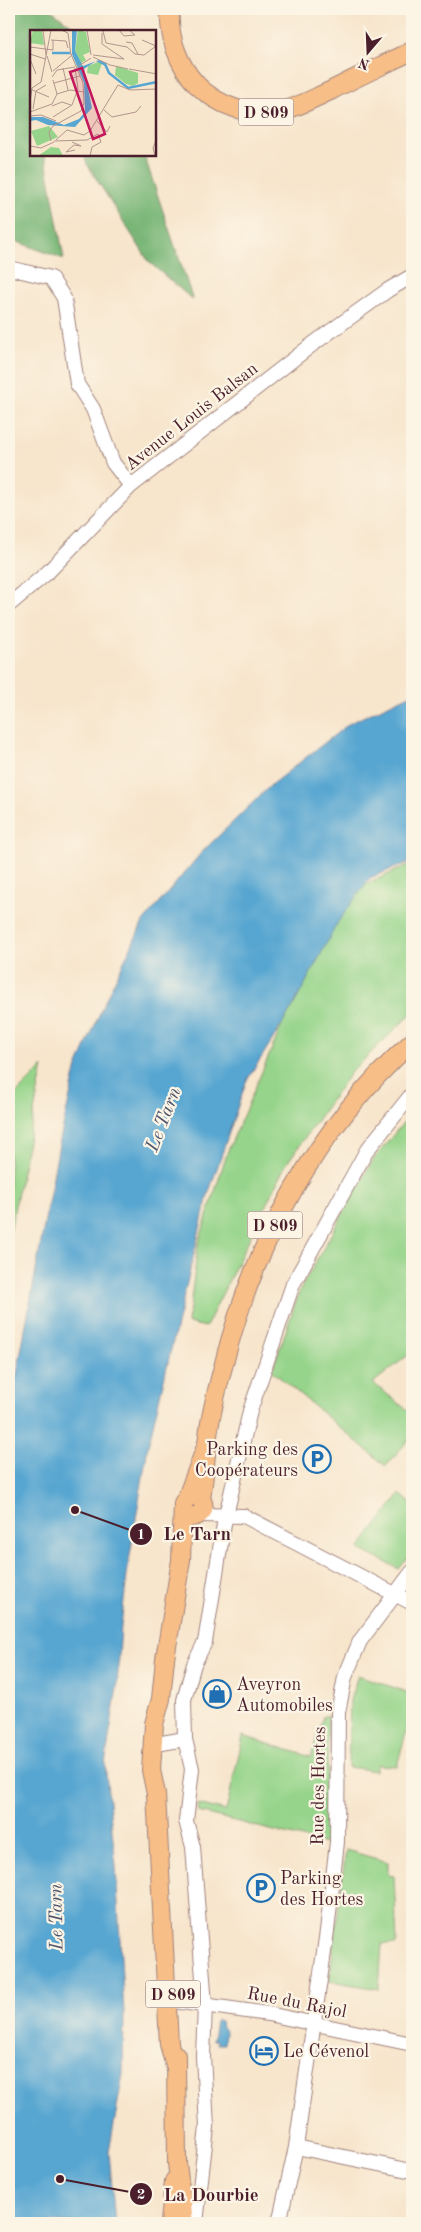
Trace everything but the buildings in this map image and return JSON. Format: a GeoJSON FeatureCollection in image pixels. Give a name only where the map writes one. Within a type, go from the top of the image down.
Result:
{"type":"FeatureCollection","features":[{"type":"Feature","properties":{"kind":"main road","name":"D 809"},"geometry":{"type":"LineString","coordinates":[[170,9],[172,39],[180,61],[192,80],[206,93],[240,110],[278,112],[298,105],[412,51]]}},
{"type":"Feature","properties":{"kind":"main road","name":"D 809"},"geometry":{"type":"LineString","coordinates":[[156,1794],[161,1770],[161,1700],[165,1659],[181,1560],[195,1506],[205,1478],[206,1444],[222,1368],[237,1318],[259,1259],[276,1222],[327,1134],[370,1081],[412,1042]]}},
{"type":"Feature","properties":{"kind":"main road","name":"D 809"},"geometry":{"type":"LineString","coordinates":[[161,1700],[154,1724],[152,1770],[156,1794],[169,2044],[174,2066]]}},
{"type":"Feature","properties":{"kind":"main road","name":"D 809"},"geometry":{"type":"LineString","coordinates":[[163,1923],[178,2043],[174,2066],[176,2163],[170,2223]]}},
{"type":"Feature","properties":{"kind":"main road","name":"D 809"},"geometry":{"type":"LineString","coordinates":[[176,2163],[184,2223]]}},
{"type":"Feature","properties":{"kind":"street"},"geometry":{"type":"LineString","coordinates":[[9,268],[52,278],[64,298],[77,384],[93,409],[113,464],[131,486]]}},
{"type":"Feature","properties":{"kind":"street","name":"Avenue Louis Balsan"},"geometry":{"type":"LineString","coordinates":[[9,605],[48,572],[131,486],[313,344],[388,290],[412,276]]}},
{"type":"Feature","properties":{"kind":"street"},"geometry":{"type":"LineString","coordinates":[[196,2223],[207,2127],[203,2056],[205,2005],[193,1847],[186,1821],[192,1769],[185,1739],[184,1700],[194,1664],[205,1642],[227,1514],[260,1376],[293,1284],[368,1150],[412,1094]]}},
{"type":"Feature","properties":{"kind":"street"},"geometry":{"type":"LineString","coordinates":[[195,1506],[244,1516],[412,1603]]}},
{"type":"Feature","properties":{"kind":"street","name":"Rue des Hortes"},"geometry":{"type":"LineString","coordinates":[[279,2223],[296,2147],[315,2024],[337,1842],[340,1704],[345,1677],[360,1641],[412,1572]]}},
{"type":"Feature","properties":{"kind":"street"},"geometry":{"type":"LineString","coordinates":[[162,1743],[185,1739]]}},
{"type":"Feature","properties":{"kind":"street","name":"Rue du Rajol"},"geometry":{"type":"LineString","coordinates":[[174,2001],[268,2014],[412,2044]]}},
{"type":"Feature","properties":{"kind":"street"},"geometry":{"type":"LineString","coordinates":[[296,2147],[412,2171]]}},
{"type":"Feature","properties":{"kind":"green space"},"geometry":{"type":"Polygon","coordinates":[[[9,9],[50,9],[78,30],[30,30],[30,156],[45,156],[64,259],[15,241],[9,228],[9,9]]]}},
{"type":"Feature","properties":{"kind":"green space"},"geometry":{"type":"Polygon","coordinates":[[[84,156],[144,156],[193,300],[149,262],[87,164],[84,156]]]}},
{"type":"Feature","properties":{"kind":"green space"},"geometry":{"type":"Polygon","coordinates":[[[412,863],[412,1013],[351,1072],[285,1166],[206,1327],[188,1323],[198,1245],[227,1153],[324,928],[367,884],[412,863]]]}},
{"type":"Feature","properties":{"kind":"green space"},"geometry":{"type":"Polygon","coordinates":[[[43,1067],[9,1236],[9,1101],[43,1067]]]}},
{"type":"Feature","properties":{"kind":"green space"},"geometry":{"type":"Polygon","coordinates":[[[412,1112],[412,1352],[373,1383],[412,1414],[412,1436],[386,1466],[272,1371],[300,1290],[373,1160],[412,1112]]]}},
{"type":"Feature","properties":{"kind":"green space"},"geometry":{"type":"Polygon","coordinates":[[[400,1494],[412,1504],[412,1553],[399,1569],[359,1549],[400,1494]]]}},
{"type":"Feature","properties":{"kind":"green space"},"geometry":{"type":"Polygon","coordinates":[[[358,1675],[412,1694],[412,1710],[397,1766],[376,1765],[376,1771],[348,1767],[350,1700],[358,1675]]]}},
{"type":"Feature","properties":{"kind":"green space"},"geometry":{"type":"Polygon","coordinates":[[[323,1716],[328,1716],[326,1844],[199,1812],[198,1804],[226,1811],[243,1736],[311,1757],[323,1716]]]}},
{"type":"Feature","properties":{"kind":"green space"},"geometry":{"type":"Polygon","coordinates":[[[346,1850],[388,1862],[388,1875],[394,1876],[397,1944],[382,1944],[379,1989],[329,1981],[346,1850]]]}},
{"type":"Feature","properties":{"kind":"water"},"geometry":{"type":"Polygon","coordinates":[[[412,694],[412,861],[370,878],[338,922],[291,1010],[246,1082],[208,1195],[148,1446],[128,1567],[121,1626],[117,1687],[105,1764],[116,1867],[124,2013],[123,2074],[109,2152],[115,2223],[9,2223],[9,1417],[59,1144],[76,1070],[104,1003],[143,922],[202,852],[272,784],[350,723],[412,694]]]}},
{"type":"Feature","properties":{"kind":"water"},"geometry":{"type":"Polygon","coordinates":[[[216,2020],[221,2021],[225,2031],[224,2044],[217,2044],[217,2040],[213,2040],[216,2020]]]}},
{"type":"Feature","properties":{"kind":"place","name":"Parking des Coopérateurs"},"geometry":{"type":"Point","coordinates":[317,1459]}},
{"type":"Feature","properties":{"kind":"place","name":"Le Tarn"},"geometry":{"type":"Point","coordinates":[75,1510]}},
{"type":"Feature","properties":{"kind":"place","name":"Aveyron Automobiles"},"geometry":{"type":"Point","coordinates":[217,1694]}},
{"type":"Feature","properties":{"kind":"place","name":"Parking des Hortes"},"geometry":{"type":"Point","coordinates":[261,1888]}},
{"type":"Feature","properties":{"kind":"place","name":"Le Cévenol"},"geometry":{"type":"Point","coordinates":[264,2051]}},
{"type":"Feature","properties":{"kind":"place","name":"La Dourbie"},"geometry":{"type":"Point","coordinates":[60,2179]}}]}
